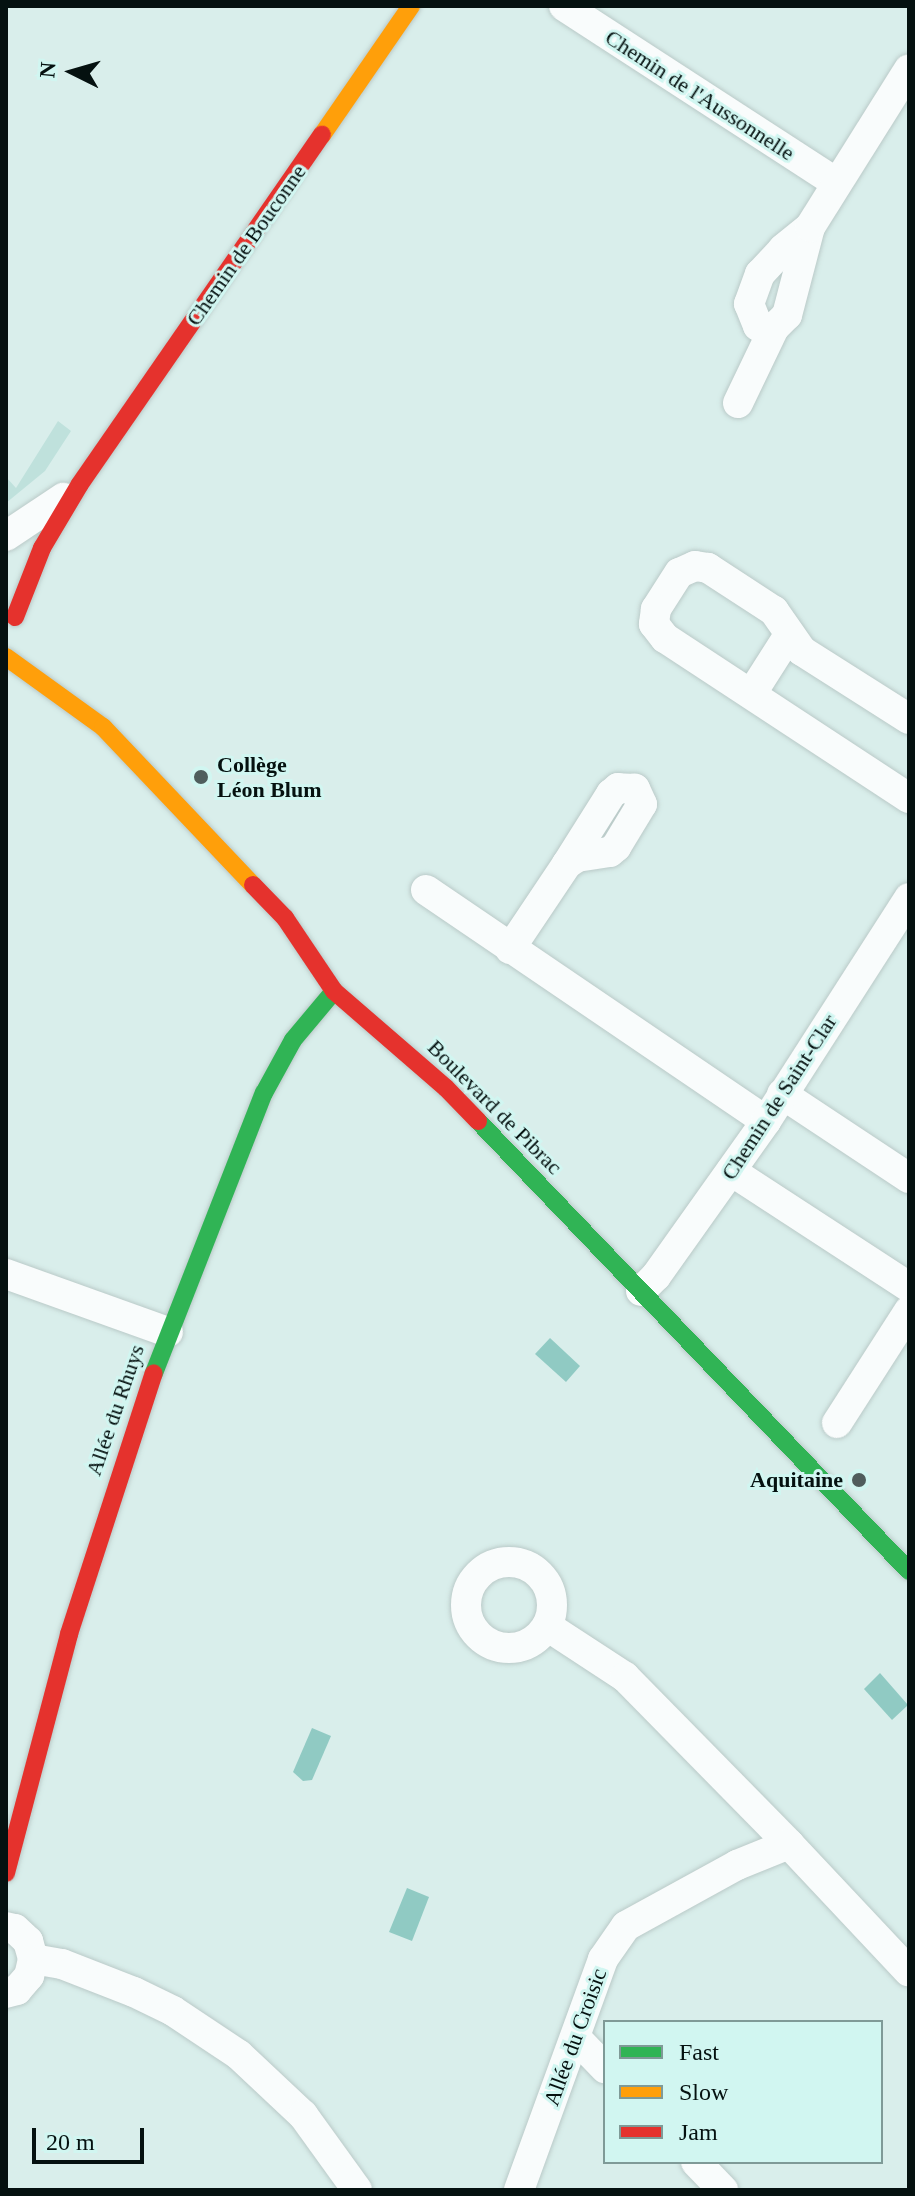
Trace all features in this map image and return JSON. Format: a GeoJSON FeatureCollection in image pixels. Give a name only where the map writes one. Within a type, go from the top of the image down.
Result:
{"type":"FeatureCollection","features":[{"type":"Feature","properties":{"kind":"street","name":"Chemin de Bouconne"},"geometry":{"type":"LineString","coordinates":[[6,646],[42,548],[80,484],[411,6]]}},
{"type":"Feature","properties":{"kind":"street","name":"Chemin de l'Aussonnelle"},"geometry":{"type":"LineString","coordinates":[[564,6],[837,183]]}},
{"type":"Feature","properties":{"kind":"street"},"geometry":{"type":"LineString","coordinates":[[774,328],[764,328],[754,321],[750,294],[768,265],[810,227],[909,69]]}},
{"type":"Feature","properties":{"kind":"street"},"geometry":{"type":"LineString","coordinates":[[738,403],[774,328],[787,315],[810,227]]}},
{"type":"Feature","properties":{"kind":"street","name":"Chemin de Bouconne"},"geometry":{"type":"LineString","coordinates":[[6,536],[47,512],[80,484]]}},
{"type":"Feature","properties":{"kind":"street"},"geometry":{"type":"LineString","coordinates":[[909,719],[802,651],[774,611],[708,568],[689,568],[674,578],[654,615],[660,634],[909,798]]}},
{"type":"Feature","properties":{"kind":"street"},"geometry":{"type":"LineString","coordinates":[[6,581],[14,602],[15,617]]}},
{"type":"Feature","properties":{"kind":"street"},"geometry":{"type":"LineString","coordinates":[[752,693],[789,635]]}},
{"type":"Feature","properties":{"kind":"street","name":"Boulevard de Pibrac"},"geometry":{"type":"LineString","coordinates":[[6,657],[103,727],[285,918],[334,991],[446,1088],[909,1571]]}},
{"type":"Feature","properties":{"kind":"street"},"geometry":{"type":"LineString","coordinates":[[510,949],[567,864]]}},
{"type":"Feature","properties":{"kind":"street"},"geometry":{"type":"LineString","coordinates":[[426,890],[766,1121]]}},
{"type":"Feature","properties":{"kind":"street","name":"Chemin de Saint-Clar"},"geometry":{"type":"LineString","coordinates":[[641,1291],[766,1121],[909,898]]}},
{"type":"Feature","properties":{"kind":"street","name":"Allée du Rhuys"},"geometry":{"type":"LineString","coordinates":[[6,1873],[77,1607],[168,1332],[264,1093],[293,1040],[318,1006],[334,991]]}},
{"type":"Feature","properties":{"kind":"street"},"geometry":{"type":"LineString","coordinates":[[782,1094],[909,1178]]}},
{"type":"Feature","properties":{"kind":"street"},"geometry":{"type":"LineString","coordinates":[[731,1171],[909,1287]]}},
{"type":"Feature","properties":{"kind":"street"},"geometry":{"type":"LineString","coordinates":[[6,1274],[168,1332]]}},
{"type":"Feature","properties":{"kind":"street"},"geometry":{"type":"LineString","coordinates":[[837,1423],[909,1311]]}},
{"type":"Feature","properties":{"kind":"street"},"geometry":{"type":"LineString","coordinates":[[547,1626],[625,1677],[909,1972]]}},
{"type":"Feature","properties":{"kind":"street","name":"Allée du Croisic"},"geometry":{"type":"LineString","coordinates":[[519,2190],[603,1959],[626,1926],[737,1865],[789,1844]]}},
{"type":"Feature","properties":{"kind":"street"},"geometry":{"type":"LineString","coordinates":[[6,1927],[15,1929],[28,1941],[33,1959],[29,1976],[17,1990],[6,1993]]}},
{"type":"Feature","properties":{"kind":"street"},"geometry":{"type":"LineString","coordinates":[[33,1959],[96,1975],[173,2011],[239,2055],[303,2115],[357,2190]]}},
{"type":"Feature","properties":{"kind":"street"},"geometry":{"type":"LineString","coordinates":[[576,2038],[603,2066]]}},
{"type":"Feature","properties":{"kind":"street"},"geometry":{"type":"LineString","coordinates":[[698,2164],[723,2190]]}},
{"type":"Feature","properties":{"kind":"green space"},"geometry":{"type":"Polygon","coordinates":[[[58,421],[71,431],[45,471],[6,503],[6,477],[16,488],[58,421]]]}},
{"type":"Feature","properties":{"kind":"water"},"geometry":{"type":"Polygon","coordinates":[[[550,1338],[580,1366],[566,1382],[535,1354],[550,1338]]]}},
{"type":"Feature","properties":{"kind":"water"},"geometry":{"type":"Polygon","coordinates":[[[880,1673],[908,1705],[892,1720],[864,1689],[880,1673]]]}},
{"type":"Feature","properties":{"kind":"water"},"geometry":{"type":"Polygon","coordinates":[[[312,1728],[331,1736],[312,1780],[303,1781],[293,1772],[312,1728]]]}},
{"type":"Feature","properties":{"kind":"water"},"geometry":{"type":"Polygon","coordinates":[[[407,1888],[429,1897],[412,1941],[389,1932],[407,1888]]]}},
{"type":"Feature","properties":{"kind":"traffic: fast"},"geometry":{"type":"LineString","coordinates":[[154,1373],[264,1093],[293,1040],[334,991]]}},
{"type":"Feature","properties":{"kind":"traffic: fast"},"geometry":{"type":"LineString","coordinates":[[478,1121],[909,1571]]}},
{"type":"Feature","properties":{"kind":"traffic: slow"},"geometry":{"type":"LineString","coordinates":[[322,135],[411,6]]}},
{"type":"Feature","properties":{"kind":"traffic: slow"},"geometry":{"type":"LineString","coordinates":[[6,657],[103,727],[253,885]]}},
{"type":"Feature","properties":{"kind":"traffic: jam"},"geometry":{"type":"LineString","coordinates":[[15,617],[42,548],[80,484],[322,135]]}},
{"type":"Feature","properties":{"kind":"traffic: jam"},"geometry":{"type":"LineString","coordinates":[[253,885],[285,918],[334,991],[446,1088],[478,1121]]}},
{"type":"Feature","properties":{"kind":"traffic: jam"},"geometry":{"type":"LineString","coordinates":[[6,1873],[69,1634],[154,1373]]}},
{"type":"Feature","properties":{"kind":"place","name":"Collège Léon Blum"},"geometry":{"type":"Point","coordinates":[201,777]}},
{"type":"Feature","properties":{"kind":"place","name":"Aquitaine"},"geometry":{"type":"Point","coordinates":[859,1480]}}]}
